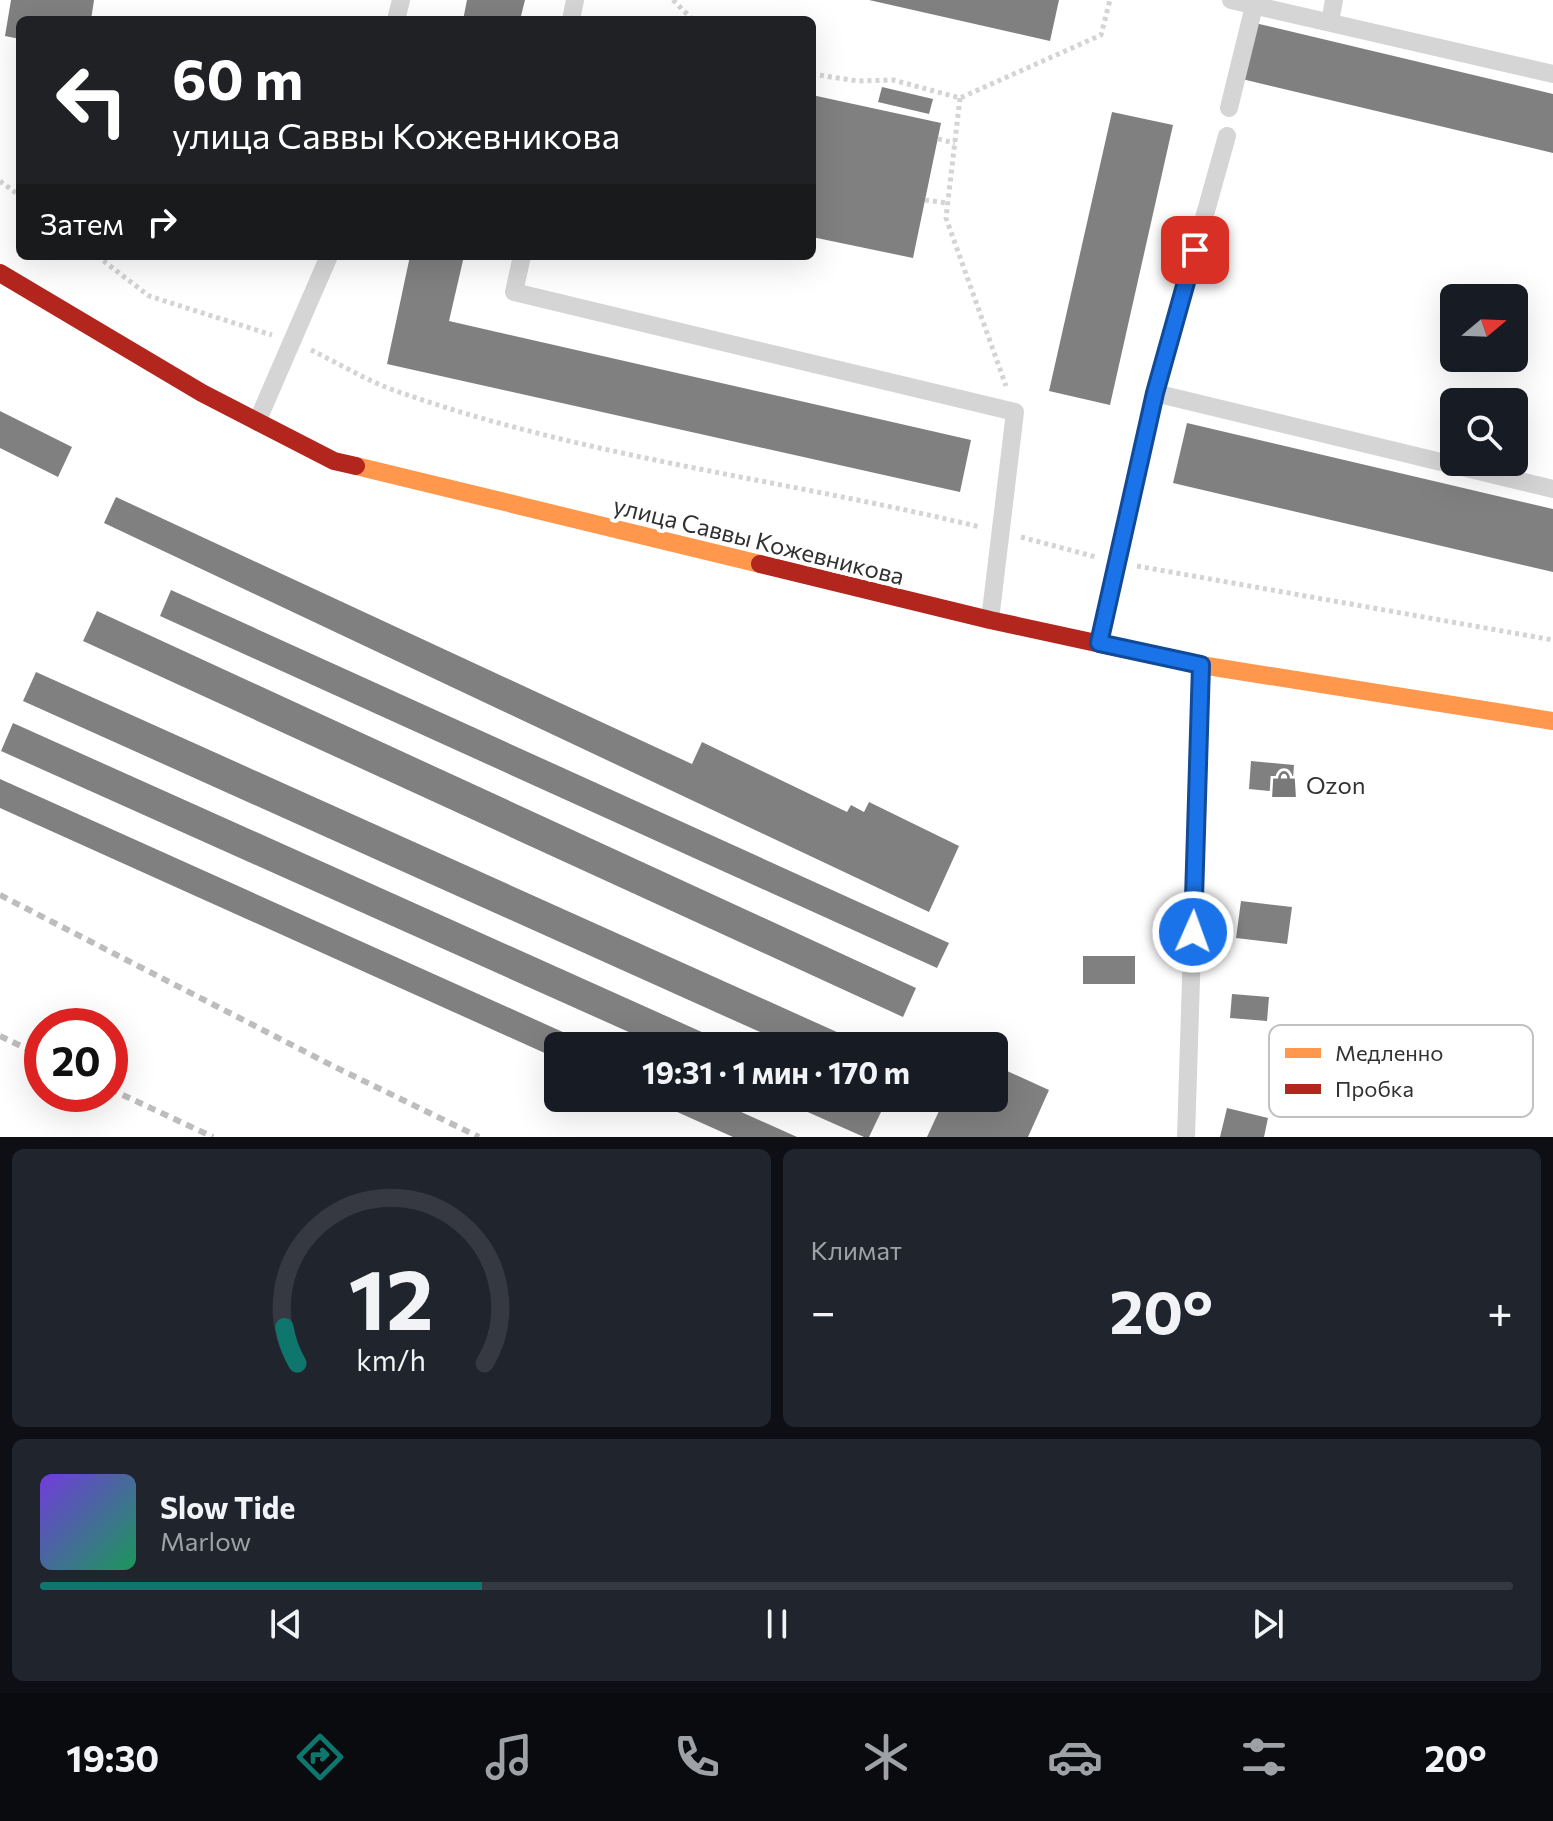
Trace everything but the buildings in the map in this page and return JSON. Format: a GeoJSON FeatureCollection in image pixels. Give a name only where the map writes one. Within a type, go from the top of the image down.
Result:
{"type":"FeatureCollection","features":[{"type":"Feature","properties":{"kind":"street","name":"улица Саввы Кожевникова"},"geometry":{"type":"LineString","coordinates":[[0,273],[202,393],[334,461],[990,620],[1201,665],[1553,721]]}},
{"type":"Feature","properties":{"kind":"lane"},"geometry":{"type":"LineString","coordinates":[[1231,0],[1553,74]]}},
{"type":"Feature","properties":{"kind":"lane"},"geometry":{"type":"LineString","coordinates":[[1330,22],[1334,0]]}},
{"type":"Feature","properties":{"kind":"lane"},"geometry":{"type":"LineString","coordinates":[[1229,108],[1254,6]]}},
{"type":"Feature","properties":{"kind":"lane"},"geometry":{"type":"LineString","coordinates":[[1099,643],[1155,393],[1227,136]]}},
{"type":"Feature","properties":{"kind":"lane"},"geometry":{"type":"LineString","coordinates":[[257,422],[327,260]]}},
{"type":"Feature","properties":{"kind":"lane"},"geometry":{"type":"LineString","coordinates":[[521,260],[514,292],[1015,412],[990,620]]}},
{"type":"Feature","properties":{"kind":"lane"},"geometry":{"type":"LineString","coordinates":[[1155,393],[1553,489]]}},
{"type":"Feature","properties":{"kind":"lane"},"geometry":{"type":"LineString","coordinates":[[1186,1137],[1201,665]]}},
{"type":"Feature","properties":{"kind":"path"},"geometry":{"type":"LineString","coordinates":[[673,0],[689,16]]}},
{"type":"Feature","properties":{"kind":"path"},"geometry":{"type":"LineString","coordinates":[[816,75],[858,81],[893,80],[960,98],[1101,35],[1110,0]]}},
{"type":"Feature","properties":{"kind":"path"},"geometry":{"type":"LineString","coordinates":[[960,98],[946,218],[1015,412]]}},
{"type":"Feature","properties":{"kind":"path"},"geometry":{"type":"LineString","coordinates":[[938,139],[955,143]]}},
{"type":"Feature","properties":{"kind":"path"},"geometry":{"type":"LineString","coordinates":[[925,200],[947,203]]}},
{"type":"Feature","properties":{"kind":"path"},"geometry":{"type":"LineString","coordinates":[[102,260],[149,296],[292,341],[397,391],[543,436],[906,509],[1117,562],[1553,640]]}},
{"type":"Feature","properties":{"kind":"railway"},"geometry":{"type":"LineString","coordinates":[[0,895],[331,1065],[479,1137]]}},
{"type":"Feature","properties":{"kind":"railway"},"geometry":{"type":"LineString","coordinates":[[0,1036],[24,1047]]}},
{"type":"Feature","properties":{"kind":"railway"},"geometry":{"type":"LineString","coordinates":[[128,1097],[213,1137]]}},
{"type":"Feature","properties":{"kind":"traffic: slow"},"geometry":{"type":"LineString","coordinates":[[356,466],[760,564]]}},
{"type":"Feature","properties":{"kind":"traffic: slow"},"geometry":{"type":"LineString","coordinates":[[1110,646],[1201,665],[1553,721]]}},
{"type":"Feature","properties":{"kind":"traffic: jam"},"geometry":{"type":"LineString","coordinates":[[0,273],[202,393],[334,461],[356,466]]}},
{"type":"Feature","properties":{"kind":"traffic: jam"},"geometry":{"type":"LineString","coordinates":[[760,564],[1110,646]]}},
{"type":"Feature","properties":{"kind":"place","name":"Ozon"},"geometry":{"type":"Point","coordinates":[1284,784]}},
{"type":"Feature","properties":{"kind":"route"},"geometry":{"type":"LineString","coordinates":[[1193,932],[1201,665],[1099,643],[1155,393],[1195,250]]}}]}
